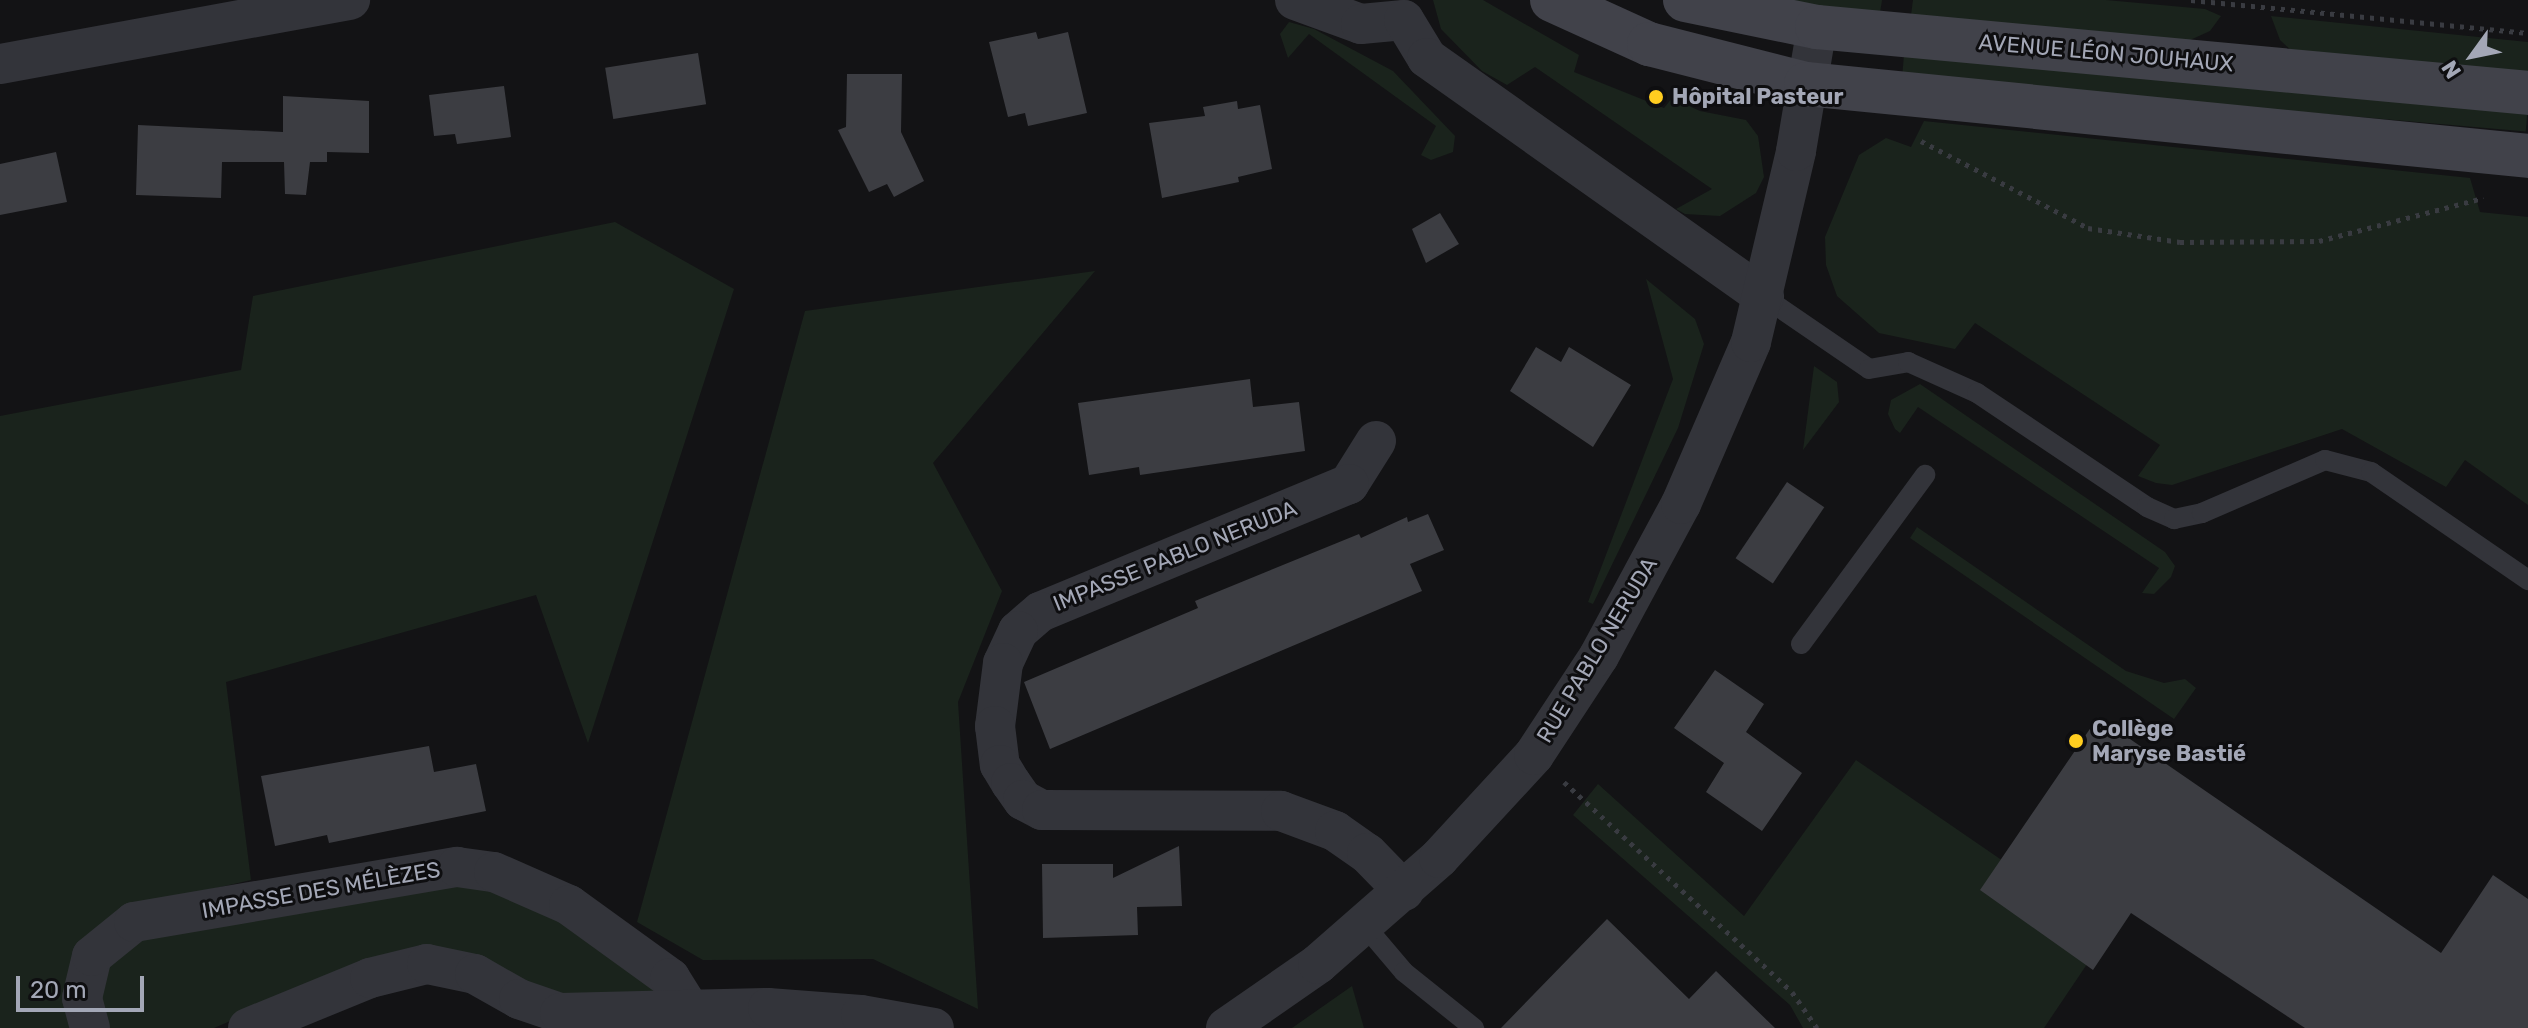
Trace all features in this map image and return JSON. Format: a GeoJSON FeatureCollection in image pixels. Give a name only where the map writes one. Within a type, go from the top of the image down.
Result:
{"type":"FeatureCollection","features":[{"type":"Feature","properties":{"kind":"main road"},"geometry":{"type":"LineString","coordinates":[[1552,0],[1649,44],[1806,84],[2528,156]]}},
{"type":"Feature","properties":{"kind":"main road","name":"AVENUE LÉON JOUHAUX"},"geometry":{"type":"LineString","coordinates":[[1685,0],[1817,27],[2528,93]]}},
{"type":"Feature","properties":{"kind":"street"},"geometry":{"type":"LineString","coordinates":[[0,64],[264,7],[350,0]]}},
{"type":"Feature","properties":{"kind":"street"},"geometry":{"type":"LineString","coordinates":[[1295,0],[1361,24],[1402,10],[1427,58],[1764,297]]}},
{"type":"Feature","properties":{"kind":"street","name":"RUE PABLO NERUDA"},"geometry":{"type":"LineString","coordinates":[[1226,1028],[1365,926],[1404,891],[1534,755],[1654,558],[1751,342],[1764,297],[1817,27]]}},
{"type":"Feature","properties":{"kind":"street","name":"IMPASSE PABLO NERUDA"},"geometry":{"type":"LineString","coordinates":[[1376,441],[1349,484],[1040,612],[1018,631],[1003,663],[995,726],[1005,774],[1023,800],[1042,810],[1281,811],[1335,831],[1367,853],[1404,891]]}},
{"type":"Feature","properties":{"kind":"street","name":"IMPASSE DES MÉLÈZES"},"geometry":{"type":"LineString","coordinates":[[90,1028],[82,998],[92,956],[134,922],[457,867],[494,872],[569,905],[670,978],[688,1007]]}},
{"type":"Feature","properties":{"kind":"street"},"geometry":{"type":"LineString","coordinates":[[248,1028],[370,978],[427,964],[475,974],[519,999],[560,1013],[607,1015],[688,1007],[861,1015],[934,1028]]}},
{"type":"Feature","properties":{"kind":"lane"},"geometry":{"type":"LineString","coordinates":[[1764,297],[1869,369],[1908,362],[1977,393],[2147,507],[2174,519],[2202,513],[2325,460],[2371,472],[2528,580]]}},
{"type":"Feature","properties":{"kind":"lane"},"geometry":{"type":"LineString","coordinates":[[1801,644],[1925,475]]}},
{"type":"Feature","properties":{"kind":"lane"},"geometry":{"type":"LineString","coordinates":[[1365,926],[1404,972],[1474,1028]]}},
{"type":"Feature","properties":{"kind":"path"},"geometry":{"type":"LineString","coordinates":[[2191,0],[2528,33]]}},
{"type":"Feature","properties":{"kind":"path"},"geometry":{"type":"LineString","coordinates":[[1912,136],[2088,228],[2180,242],[2319,241],[2482,198],[2497,200]]}},
{"type":"Feature","properties":{"kind":"path"},"geometry":{"type":"LineString","coordinates":[[1534,755],[1792,992],[1817,1028]]}},
{"type":"Feature","properties":{"kind":"shaded area"},"geometry":{"type":"Polygon","coordinates":[[[1433,0],[1483,0],[1579,55],[1574,72],[1664,108],[1672,98],[1700,111],[1746,120],[1758,136],[1764,177],[1756,193],[1720,216],[1685,214],[1676,209],[1712,189],[1535,67],[1507,85],[1482,71],[1441,29],[1433,0]]]}},
{"type":"Feature","properties":{"kind":"shaded area"},"geometry":{"type":"Polygon","coordinates":[[[1770,0],[1882,0],[1880,13],[1770,0]]]}},
{"type":"Feature","properties":{"kind":"shaded area"},"geometry":{"type":"Polygon","coordinates":[[[1913,0],[2106,0],[2205,9],[2221,16],[2210,31],[2188,41],[1911,15],[1913,0]]]}},
{"type":"Feature","properties":{"kind":"shaded area"},"geometry":{"type":"Polygon","coordinates":[[[2271,16],[2528,42],[2528,72],[2294,53],[2280,40],[2271,16]]]}},
{"type":"Feature","properties":{"kind":"shaded area"},"geometry":{"type":"Polygon","coordinates":[[[1289,22],[1314,29],[1393,71],[1455,136],[1453,152],[1431,160],[1421,155],[1436,126],[1309,34],[1288,58],[1280,34],[1289,22]]]}},
{"type":"Feature","properties":{"kind":"shaded area"},"geometry":{"type":"Polygon","coordinates":[[[1904,55],[2528,110],[2526,131],[1902,77],[1904,55]]]}},
{"type":"Feature","properties":{"kind":"shaded area"},"geometry":{"type":"Polygon","coordinates":[[[1924,121],[2470,178],[2480,212],[2528,217],[2528,505],[2465,460],[2446,487],[2342,429],[2172,485],[2156,483],[2138,476],[2160,445],[1975,323],[1955,349],[1879,333],[1837,296],[1826,265],[1825,237],[1859,155],[1886,138],[1911,147],[1924,121]]]}},
{"type":"Feature","properties":{"kind":"shaded area"},"geometry":{"type":"Polygon","coordinates":[[[615,222],[734,289],[588,743],[536,595],[226,682],[251,880],[130,908],[76,1028],[0,1028],[0,416],[241,370],[253,296],[615,222]]]}},
{"type":"Feature","properties":{"kind":"shaded area"},"geometry":{"type":"Polygon","coordinates":[[[1095,271],[933,463],[1002,591],[958,702],[978,1009],[873,959],[703,960],[637,922],[805,311],[1095,271]]]}},
{"type":"Feature","properties":{"kind":"shaded area"},"geometry":{"type":"Polygon","coordinates":[[[1646,279],[1695,319],[1704,344],[1678,428],[1593,604],[1588,602],[1673,379],[1646,279]]]}},
{"type":"Feature","properties":{"kind":"shaded area"},"geometry":{"type":"Polygon","coordinates":[[[1814,366],[1837,382],[1839,402],[1803,450],[1814,366]]]}},
{"type":"Feature","properties":{"kind":"shaded area"},"geometry":{"type":"Polygon","coordinates":[[[1920,384],[2165,552],[2175,566],[2171,577],[2154,594],[2142,593],[2159,568],[1918,407],[1900,433],[1888,414],[1891,400],[1920,384]]]}},
{"type":"Feature","properties":{"kind":"shaded area"},"geometry":{"type":"Polygon","coordinates":[[[1917,527],[2126,671],[2164,683],[2185,679],[2196,688],[2174,719],[1910,538],[1917,527]]]}},
{"type":"Feature","properties":{"kind":"shaded area"},"geometry":{"type":"Polygon","coordinates":[[[1856,760],[2108,933],[2044,1028],[1803,1028],[1790,1005],[1573,815],[1598,784],[1744,916],[1856,760]]]}},
{"type":"Feature","properties":{"kind":"shaded area"},"geometry":{"type":"Polygon","coordinates":[[[463,883],[547,910],[656,982],[656,997],[571,1001],[505,974],[326,980],[214,1028],[104,1028],[98,1015],[101,968],[127,941],[463,883]]]}},
{"type":"Feature","properties":{"kind":"shaded area"},"geometry":{"type":"Polygon","coordinates":[[[1352,986],[1364,1028],[1292,1028],[1352,986]]]}},
{"type":"Feature","properties":{"kind":"building"},"geometry":{"type":"Polygon","coordinates":[[[1036,32],[1038,39],[1068,32],[1087,113],[1028,126],[1025,113],[1008,117],[989,42],[1036,32]]]}},
{"type":"Feature","properties":{"kind":"building"},"geometry":{"type":"Polygon","coordinates":[[[698,53],[706,104],[613,119],[605,68],[698,53]]]}},
{"type":"Feature","properties":{"kind":"building"},"geometry":{"type":"Polygon","coordinates":[[[847,74],[902,74],[901,132],[924,181],[894,197],[887,184],[869,192],[838,130],[846,127],[847,74]]]}},
{"type":"Feature","properties":{"kind":"building"},"geometry":{"type":"Polygon","coordinates":[[[504,86],[511,137],[457,144],[455,134],[434,136],[429,95],[504,86]]]}},
{"type":"Feature","properties":{"kind":"building"},"geometry":{"type":"Polygon","coordinates":[[[283,96],[369,101],[369,153],[327,152],[327,162],[310,162],[306,195],[285,194],[284,162],[222,162],[221,198],[136,195],[138,125],[283,132],[283,96]]]}},
{"type":"Feature","properties":{"kind":"building"},"geometry":{"type":"Polygon","coordinates":[[[1237,101],[1238,109],[1260,105],[1272,169],[1238,177],[1239,182],[1162,198],[1149,123],[1205,116],[1203,107],[1237,101]]]}},
{"type":"Feature","properties":{"kind":"building"},"geometry":{"type":"Polygon","coordinates":[[[56,152],[67,202],[0,215],[0,164],[56,152]]]}},
{"type":"Feature","properties":{"kind":"building"},"geometry":{"type":"Polygon","coordinates":[[[1440,213],[1459,244],[1426,263],[1412,229],[1440,213]]]}},
{"type":"Feature","properties":{"kind":"building"},"geometry":{"type":"Polygon","coordinates":[[[1536,347],[1561,362],[1569,347],[1631,385],[1593,447],[1510,391],[1536,347]]]}},
{"type":"Feature","properties":{"kind":"building"},"geometry":{"type":"Polygon","coordinates":[[[1250,379],[1253,407],[1299,402],[1305,451],[1140,475],[1139,467],[1089,475],[1078,403],[1250,379]]]}},
{"type":"Feature","properties":{"kind":"building"},"geometry":{"type":"Polygon","coordinates":[[[1787,482],[1824,507],[1773,583],[1736,558],[1787,482]]]}},
{"type":"Feature","properties":{"kind":"building"},"geometry":{"type":"Polygon","coordinates":[[[1428,514],[1444,550],[1410,564],[1422,591],[1050,749],[1024,682],[1198,608],[1195,601],[1359,534],[1361,538],[1407,517],[1408,522],[1428,514]]]}},
{"type":"Feature","properties":{"kind":"building"},"geometry":{"type":"Polygon","coordinates":[[[1715,670],[1764,704],[1746,732],[1802,773],[1762,831],[1706,792],[1724,763],[1674,728],[1715,670]]]}},
{"type":"Feature","properties":{"kind":"building"},"geometry":{"type":"Polygon","coordinates":[[[2098,717],[2441,953],[2493,875],[2528,899],[2528,1028],[2305,1028],[2131,913],[2093,970],[1980,890],[2098,717]]]}},
{"type":"Feature","properties":{"kind":"building"},"geometry":{"type":"Polygon","coordinates":[[[429,746],[434,772],[476,764],[486,811],[329,843],[327,835],[275,846],[261,776],[429,746]]]}},
{"type":"Feature","properties":{"kind":"building"},"geometry":{"type":"Polygon","coordinates":[[[1179,846],[1182,906],[1137,907],[1138,935],[1043,938],[1042,864],[1113,864],[1113,878],[1179,846]]]}},
{"type":"Feature","properties":{"kind":"building"},"geometry":{"type":"Polygon","coordinates":[[[1607,919],[1689,999],[1716,971],[1775,1028],[1501,1028],[1607,919]]]}},
{"type":"Feature","properties":{"kind":"place","name":"Hôpital Pasteur"},"geometry":{"type":"Point","coordinates":[1656,97]}},
{"type":"Feature","properties":{"kind":"place","name":"Collège Maryse Bastié"},"geometry":{"type":"Point","coordinates":[2076,741]}}]}
